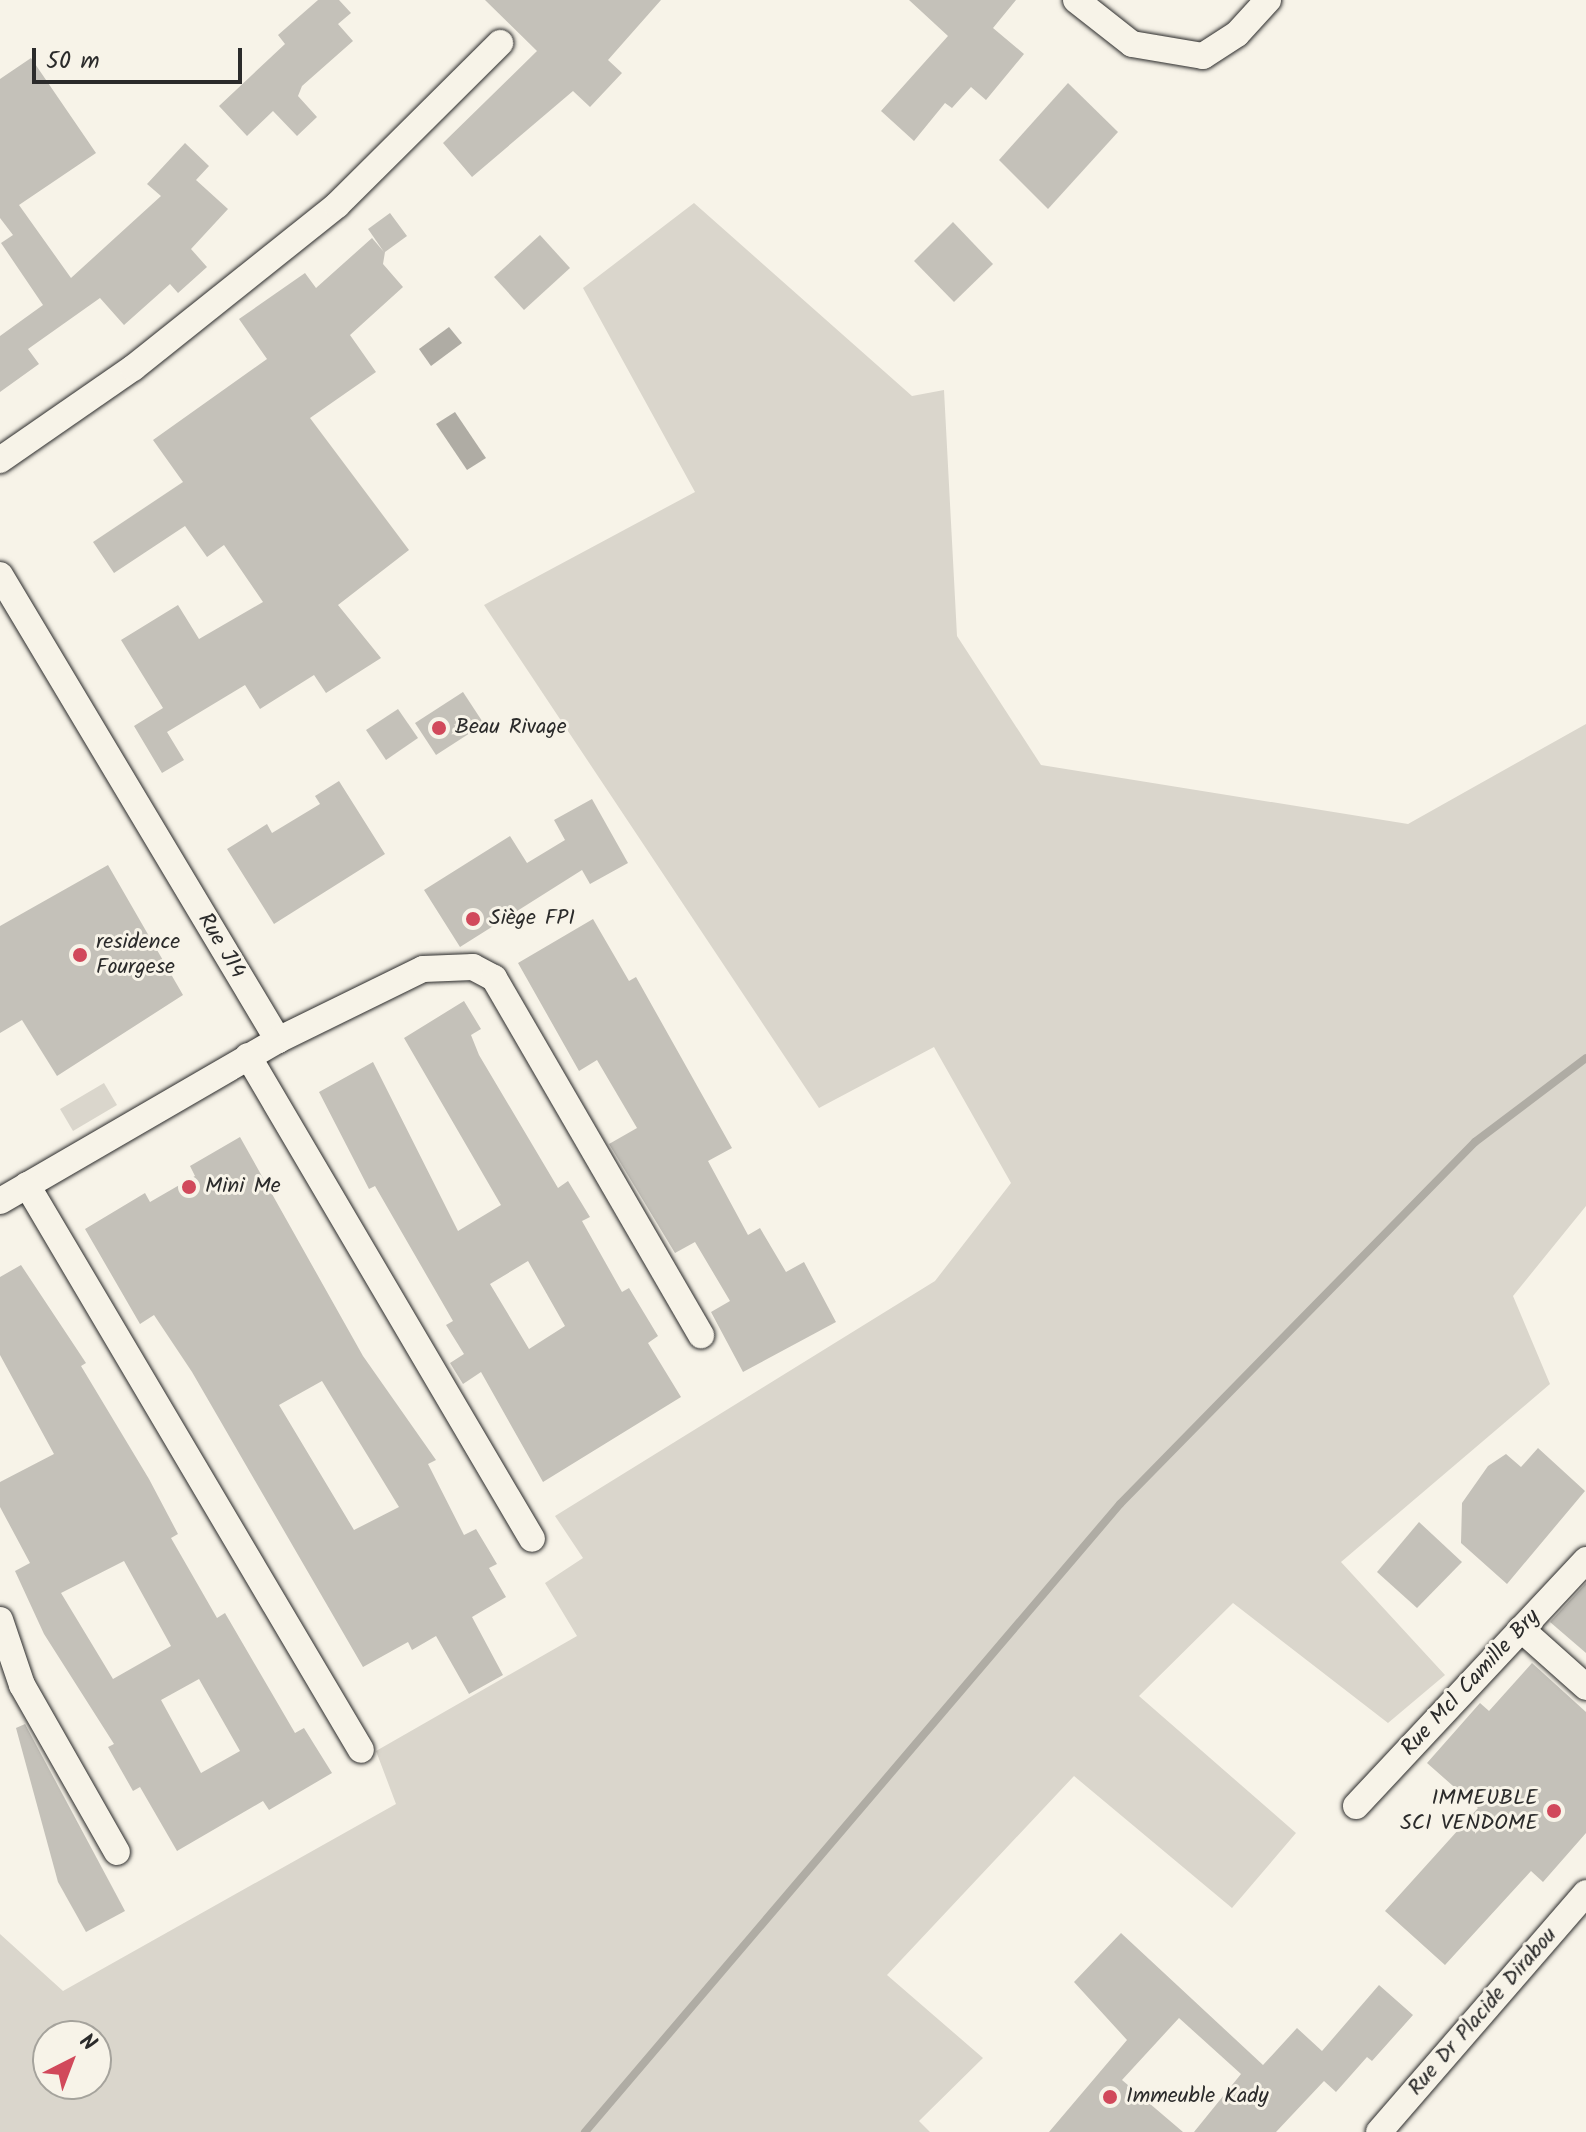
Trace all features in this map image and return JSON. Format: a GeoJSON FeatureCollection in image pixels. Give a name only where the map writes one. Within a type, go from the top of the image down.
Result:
{"type":"FeatureCollection","features":[{"type":"Feature","properties":{"kind":"street"},"geometry":{"type":"LineString","coordinates":[[1076,0],[1132,44],[1169,55],[1219,49],[1268,0]]}},
{"type":"Feature","properties":{"kind":"street"},"geometry":{"type":"LineString","coordinates":[[0,460],[133,368],[337,205],[500,43]]}},
{"type":"Feature","properties":{"kind":"street","name":"Rue J14"},"geometry":{"type":"LineString","coordinates":[[0,575],[278,1040]]}},
{"type":"Feature","properties":{"kind":"street"},"geometry":{"type":"LineString","coordinates":[[0,1201],[278,1040],[423,969],[473,967],[494,978],[701,1335]]}},
{"type":"Feature","properties":{"kind":"street"},"geometry":{"type":"LineString","coordinates":[[248,1056],[532,1539]]}},
{"type":"Feature","properties":{"kind":"street"},"geometry":{"type":"LineString","coordinates":[[27,1185],[361,1750]]}},
{"type":"Feature","properties":{"kind":"street","name":"Rue Mcl Camille Bry"},"geometry":{"type":"LineString","coordinates":[[1356,1806],[1586,1560]]}},
{"type":"Feature","properties":{"kind":"street"},"geometry":{"type":"LineString","coordinates":[[0,1620],[22,1685],[117,1852]]}},
{"type":"Feature","properties":{"kind":"street"},"geometry":{"type":"LineString","coordinates":[[1521,1629],[1586,1687]]}},
{"type":"Feature","properties":{"kind":"street","name":"Rue Dr Placide Dirabou"},"geometry":{"type":"LineString","coordinates":[[1379,2132],[1586,1893]]}},
{"type":"Feature","properties":{"kind":"shaded area"},"geometry":{"type":"Polygon","coordinates":[[[694,203],[912,396],[944,390],[957,636],[1041,765],[1408,824],[1586,724],[1586,1206],[1513,1296],[1550,1384],[1341,1562],[1445,1675],[1388,1723],[1233,1603],[1139,1696],[1296,1833],[1232,1908],[1074,1776],[887,1975],[983,2058],[919,2121],[930,2132],[0,2132],[0,1934],[63,1991],[396,1804],[376,1751],[577,1636],[545,1583],[583,1558],[555,1516],[935,1281],[1011,1183],[934,1047],[819,1108],[484,605],[695,492],[583,288],[694,203]]]}},
{"type":"Feature","properties":{"kind":"shaded area"},"geometry":{"type":"Polygon","coordinates":[[[449,327],[462,343],[431,366],[419,349],[449,327]]]}},
{"type":"Feature","properties":{"kind":"shaded area"},"geometry":{"type":"Polygon","coordinates":[[[455,412],[486,458],[467,470],[436,424],[455,412]]]}},
{"type":"Feature","properties":{"kind":"shaded area"},"geometry":{"type":"Polygon","coordinates":[[[104,1083],[117,1105],[73,1131],[60,1109],[104,1083]]]}},
{"type":"Feature","properties":{"kind":"building"},"geometry":{"type":"Polygon","coordinates":[[[318,0],[339,0],[351,13],[338,24],[353,41],[302,86],[298,96],[317,117],[297,136],[273,111],[247,136],[219,106],[285,44],[278,35],[318,0]]]}},
{"type":"Feature","properties":{"kind":"building"},"geometry":{"type":"Polygon","coordinates":[[[485,0],[661,0],[608,60],[622,73],[590,107],[573,91],[472,177],[443,143],[537,51],[485,0]]]}},
{"type":"Feature","properties":{"kind":"building"},"geometry":{"type":"Polygon","coordinates":[[[909,0],[1016,0],[993,28],[1024,54],[986,100],[971,87],[952,108],[945,103],[914,141],[881,111],[948,36],[909,0]]]}},
{"type":"Feature","properties":{"kind":"building"},"geometry":{"type":"Polygon","coordinates":[[[31,58],[96,153],[19,205],[71,278],[161,196],[147,184],[185,143],[209,166],[196,180],[228,209],[191,249],[207,267],[178,293],[170,284],[124,325],[100,298],[28,349],[39,364],[0,392],[0,336],[43,305],[1,243],[13,235],[0,218],[0,79],[31,58]]]}},
{"type":"Feature","properties":{"kind":"building"},"geometry":{"type":"Polygon","coordinates":[[[1068,83],[1118,132],[1048,209],[999,160],[1068,83]]]}},
{"type":"Feature","properties":{"kind":"building"},"geometry":{"type":"Polygon","coordinates":[[[390,213],[407,236],[385,252],[383,264],[403,287],[350,335],[376,372],[310,418],[409,550],[338,605],[381,658],[326,693],[314,675],[260,709],[245,685],[167,732],[184,760],[162,773],[134,726],[163,708],[121,640],[178,605],[199,639],[263,602],[224,545],[207,557],[185,526],[114,573],[93,542],[183,482],[153,440],[267,359],[239,319],[305,273],[316,288],[372,238],[384,252],[368,229],[390,213]]]}},
{"type":"Feature","properties":{"kind":"building"},"geometry":{"type":"Polygon","coordinates":[[[953,222],[993,264],[954,302],[914,261],[953,222]]]}},
{"type":"Feature","properties":{"kind":"building"},"geometry":{"type":"Polygon","coordinates":[[[540,235],[570,268],[524,310],[494,277],[540,235]]]}},
{"type":"Feature","properties":{"kind":"building"},"geometry":{"type":"Polygon","coordinates":[[[463,692],[484,724],[436,755],[415,723],[463,692]]]}},
{"type":"Feature","properties":{"kind":"building"},"geometry":{"type":"Polygon","coordinates":[[[398,709],[418,738],[386,760],[366,730],[398,709]]]}},
{"type":"Feature","properties":{"kind":"building"},"geometry":{"type":"Polygon","coordinates":[[[339,781],[385,854],[274,924],[227,849],[267,824],[272,833],[320,804],[315,796],[339,781]]]}},
{"type":"Feature","properties":{"kind":"building","name":"Siège FPI"},"geometry":{"type":"Polygon","coordinates":[[[592,799],[628,863],[590,884],[582,870],[460,947],[424,890],[510,836],[527,863],[565,840],[554,820],[592,799]]]}},
{"type":"Feature","properties":{"kind":"building","name":"residence Fourgese"},"geometry":{"type":"Polygon","coordinates":[[[108,865],[183,995],[57,1076],[22,1020],[0,1033],[0,926],[108,865]]]}},
{"type":"Feature","properties":{"kind":"building"},"geometry":{"type":"Polygon","coordinates":[[[593,919],[629,981],[636,977],[732,1148],[708,1161],[748,1235],[760,1228],[786,1272],[804,1262],[836,1322],[743,1372],[711,1312],[730,1301],[695,1242],[675,1253],[609,1144],[637,1128],[597,1060],[579,1071],[518,963],[593,919]]]}},
{"type":"Feature","properties":{"kind":"building"},"geometry":{"type":"Polygon","coordinates":[[[464,1001],[481,1029],[471,1035],[479,1055],[558,1188],[568,1181],[590,1217],[582,1221],[622,1292],[629,1288],[658,1336],[648,1343],[681,1397],[543,1482],[481,1372],[463,1384],[450,1363],[464,1354],[446,1325],[453,1321],[375,1186],[369,1189],[319,1092],[373,1062],[458,1231],[501,1205],[404,1038],[464,1001]],[[528,1261],[490,1284],[529,1349],[565,1326],[528,1261]]]}},
{"type":"Feature","properties":{"kind":"building"},"geometry":{"type":"Polygon","coordinates":[[[240,1137],[363,1356],[436,1460],[428,1464],[464,1535],[476,1529],[497,1564],[489,1568],[506,1597],[472,1617],[503,1675],[469,1694],[436,1636],[412,1650],[408,1642],[363,1667],[192,1372],[154,1315],[140,1324],[85,1229],[145,1193],[150,1202],[195,1176],[190,1166],[240,1137]],[[322,1381],[279,1405],[354,1530],[399,1507],[322,1381]]]}},
{"type":"Feature","properties":{"kind":"building"},"geometry":{"type":"Polygon","coordinates":[[[21,1265],[86,1363],[81,1366],[149,1479],[178,1534],[171,1538],[217,1618],[225,1613],[295,1733],[304,1728],[332,1773],[269,1810],[263,1801],[177,1851],[140,1787],[133,1791],[108,1747],[114,1744],[44,1634],[15,1571],[30,1563],[0,1507],[0,1482],[54,1454],[0,1355],[0,1277],[21,1265]],[[124,1561],[61,1593],[113,1679],[171,1646],[124,1561]],[[199,1679],[161,1700],[201,1773],[240,1751],[199,1679]]]}},
{"type":"Feature","properties":{"kind":"building"},"geometry":{"type":"Polygon","coordinates":[[[1538,1448],[1585,1491],[1507,1584],[1461,1543],[1462,1503],[1488,1466],[1506,1454],[1521,1467],[1538,1448]]]}},
{"type":"Feature","properties":{"kind":"building"},"geometry":{"type":"Polygon","coordinates":[[[1419,1522],[1462,1562],[1417,1608],[1377,1572],[1419,1522]]]}},
{"type":"Feature","properties":{"kind":"building"},"geometry":{"type":"Polygon","coordinates":[[[1586,1583],[1586,1653],[1550,1622],[1586,1583]]]}},
{"type":"Feature","properties":{"kind":"building"},"geometry":{"type":"Polygon","coordinates":[[[1532,1663],[1586,1712],[1586,1833],[1543,1882],[1531,1871],[1445,1965],[1385,1911],[1478,1808],[1427,1763],[1480,1703],[1489,1711],[1532,1663]]]}},
{"type":"Feature","properties":{"kind":"building"},"geometry":{"type":"Polygon","coordinates":[[[25,1724],[125,1911],[86,1932],[58,1882],[16,1728],[25,1724]]]}},
{"type":"Feature","properties":{"kind":"building"},"geometry":{"type":"Polygon","coordinates":[[[1121,1933],[1263,2065],[1297,2028],[1322,2051],[1379,1985],[1413,2015],[1372,2061],[1367,2057],[1336,2092],[1324,2081],[1276,2132],[1194,2132],[1241,2074],[1179,2018],[1122,2080],[1183,2132],[1049,2132],[1127,2040],[1074,1982],[1121,1933]]]}},
{"type":"Feature","properties":{"kind":"waterway"},"geometry":{"type":"LineString","coordinates":[[585,2132],[1120,1504],[1475,1142],[1586,1058]]}},
{"type":"Feature","properties":{"kind":"place","name":"Beau Rivage"},"geometry":{"type":"Point","coordinates":[439,728]}},
{"type":"Feature","properties":{"kind":"place","name":"Siège FPI"},"geometry":{"type":"Point","coordinates":[473,919]}},
{"type":"Feature","properties":{"kind":"place","name":"residence Fourgese"},"geometry":{"type":"Point","coordinates":[80,955]}},
{"type":"Feature","properties":{"kind":"place","name":"Mini Me"},"geometry":{"type":"Point","coordinates":[189,1187]}},
{"type":"Feature","properties":{"kind":"place","name":"IMMEUBLE SCI VENDOME"},"geometry":{"type":"Point","coordinates":[1554,1811]}},
{"type":"Feature","properties":{"kind":"place","name":"Immeuble Kady"},"geometry":{"type":"Point","coordinates":[1110,2097]}}]}
